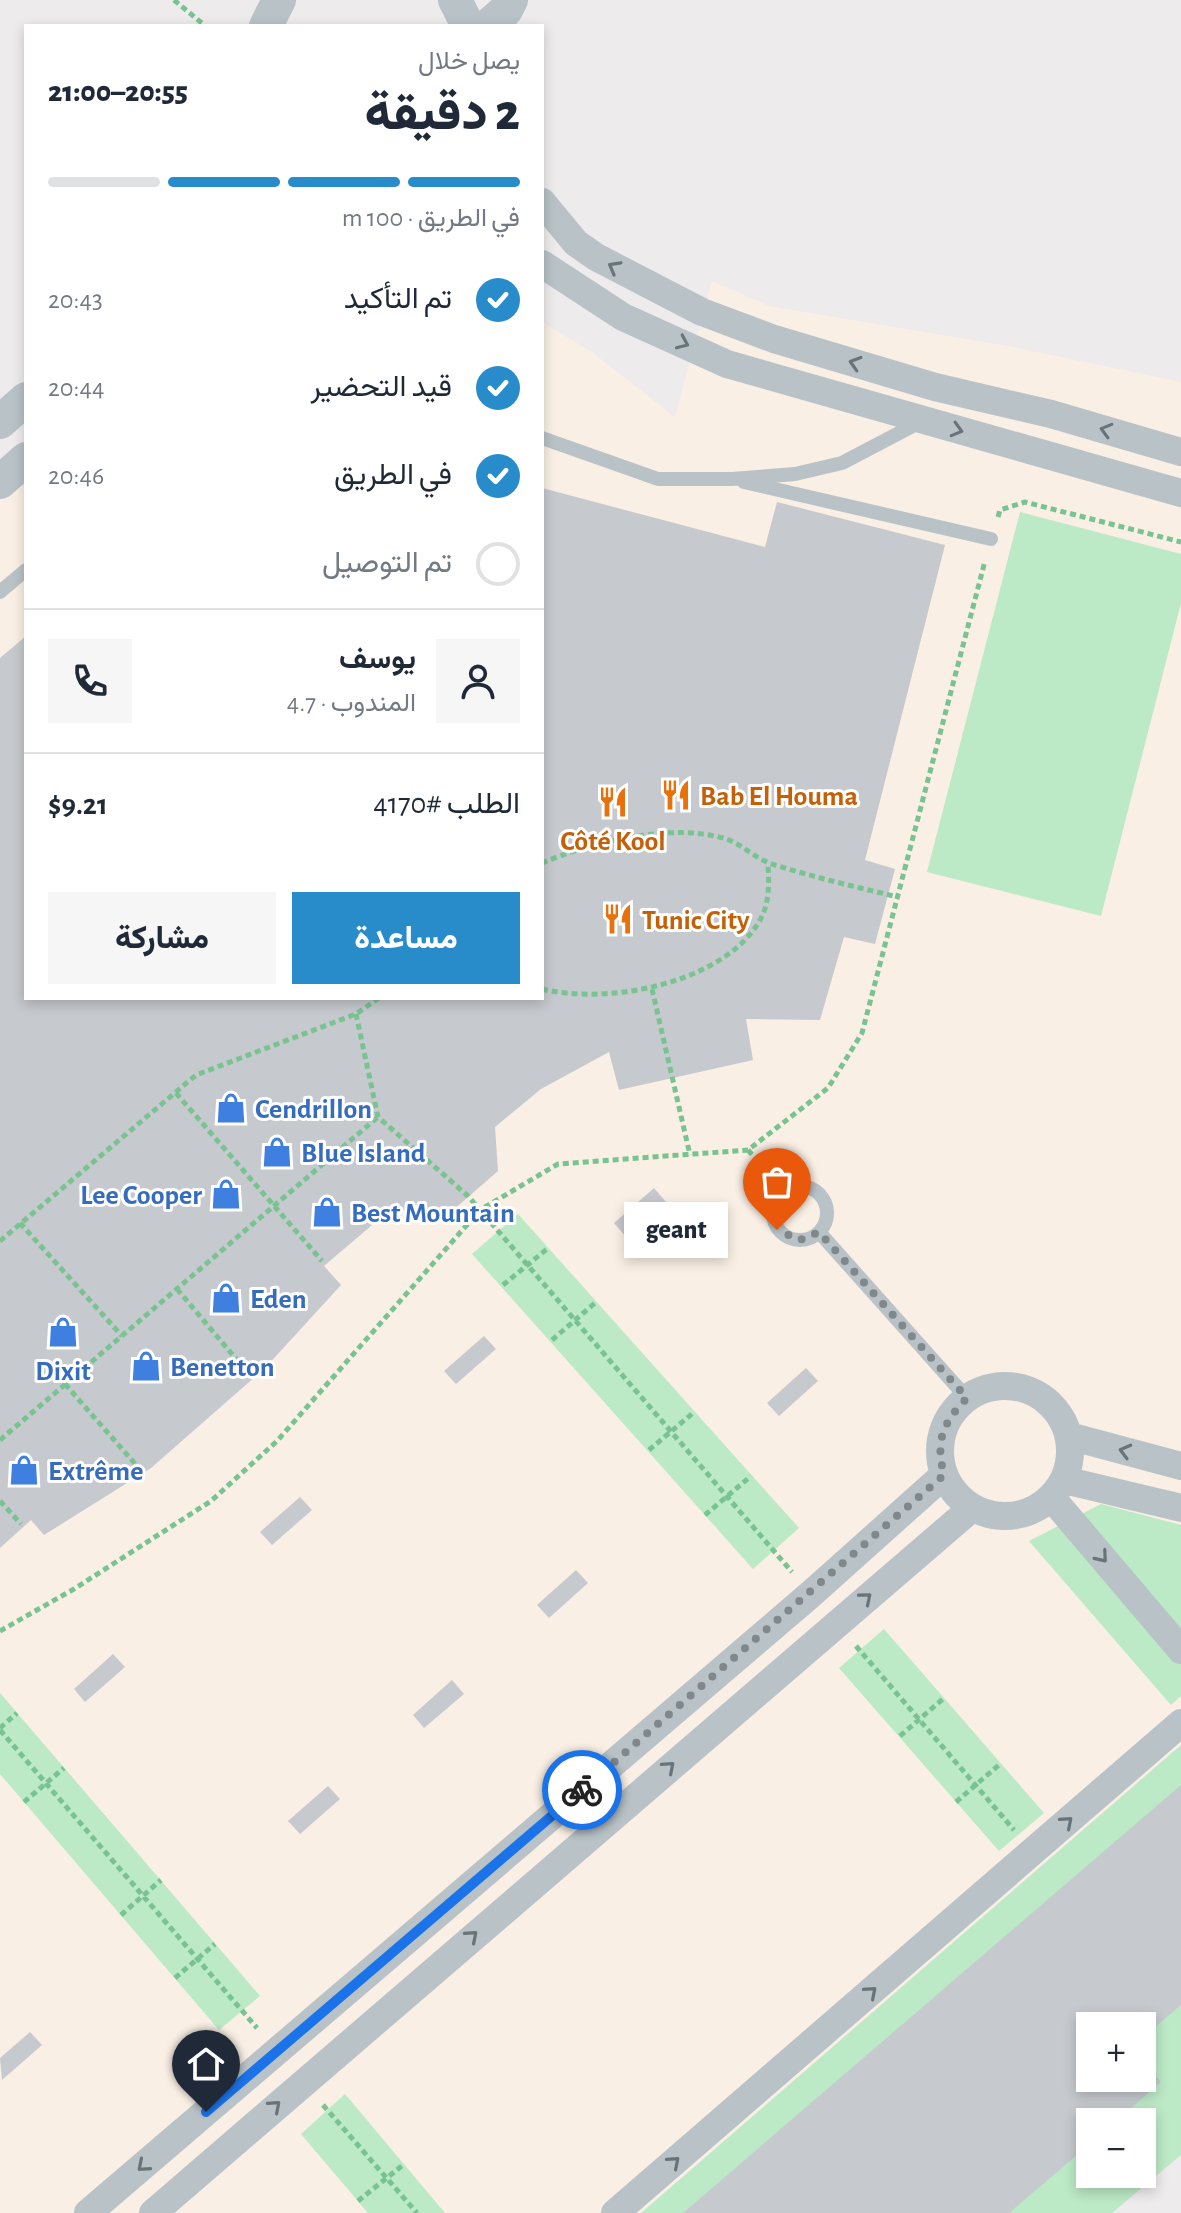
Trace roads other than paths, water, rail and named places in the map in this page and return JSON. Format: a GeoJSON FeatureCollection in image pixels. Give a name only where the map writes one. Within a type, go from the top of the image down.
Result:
{"type":"FeatureCollection","features":[{"type":"Feature","properties":{"kind":"street"},"geometry":{"type":"LineString","coordinates":[[267,24],[279,0]]}},
{"type":"Feature","properties":{"kind":"street"},"geometry":{"type":"LineString","coordinates":[[455,0],[467,24]]}},
{"type":"Feature","properties":{"kind":"street"},"geometry":{"type":"LineString","coordinates":[[490,24],[506,10],[511,0]]}},
{"type":"Feature","properties":{"kind":"street"},"geometry":{"type":"LineString","coordinates":[[544,204],[576,243],[596,257],[702,312],[774,339],[920,383],[1051,414],[1181,452]]}},
{"type":"Feature","properties":{"kind":"street"},"geometry":{"type":"LineString","coordinates":[[544,265],[623,317],[727,364],[1181,493]]}},
{"type":"Feature","properties":{"kind":"street"},"geometry":{"type":"LineString","coordinates":[[0,422],[24,401]]}},
{"type":"Feature","properties":{"kind":"street"},"geometry":{"type":"LineString","coordinates":[[0,482],[24,461]]}},
{"type":"Feature","properties":{"kind":"street"},"geometry":{"type":"LineString","coordinates":[[1006,1386],[1027,1389],[1057,1410],[1069,1436],[1070,1460],[1058,1489],[1035,1509],[1006,1516],[972,1508],[954,1492],[944,1475],[940,1457],[941,1437],[949,1416],[967,1398],[984,1389],[1006,1386]]}},
{"type":"Feature","properties":{"kind":"street"},"geometry":{"type":"LineString","coordinates":[[1069,1436],[1181,1466]]}},
{"type":"Feature","properties":{"kind":"street"},"geometry":{"type":"LineString","coordinates":[[88,2213],[811,1594],[944,1475]]}},
{"type":"Feature","properties":{"kind":"street"},"geometry":{"type":"LineString","coordinates":[[1058,1489],[1181,1508]]}},
{"type":"Feature","properties":{"kind":"street"},"geometry":{"type":"LineString","coordinates":[[1058,1489],[1181,1650]]}},
{"type":"Feature","properties":{"kind":"street"},"geometry":{"type":"LineString","coordinates":[[153,2213],[972,1508]]}},
{"type":"Feature","properties":{"kind":"street"},"geometry":{"type":"LineString","coordinates":[[615,2213],[1181,1723]]}},
{"type":"Feature","properties":{"kind":"lane"},"geometry":{"type":"LineString","coordinates":[[544,439],[658,479],[732,479],[795,474],[842,463],[922,420]]}},
{"type":"Feature","properties":{"kind":"lane"},"geometry":{"type":"LineString","coordinates":[[732,479],[991,539]]}},
{"type":"Feature","properties":{"kind":"lane"},"geometry":{"type":"LineString","coordinates":[[0,592],[24,572]]}},
{"type":"Feature","properties":{"kind":"lane"},"geometry":{"type":"LineString","coordinates":[[800,1186],[817,1191],[827,1212],[819,1232],[800,1240],[777,1230],[773,1212],[776,1201],[784,1191],[800,1186]]}},
{"type":"Feature","properties":{"kind":"lane"},"geometry":{"type":"LineString","coordinates":[[819,1232],[967,1398]]}},
{"type":"Feature","properties":{"kind":"place","name":"Bab El Houma"},"geometry":{"type":"Point","coordinates":[676,795]}},
{"type":"Feature","properties":{"kind":"place","name":"Côté Kool"},"geometry":{"type":"Point","coordinates":[613,802]}},
{"type":"Feature","properties":{"kind":"place","name":"Tunic City"},"geometry":{"type":"Point","coordinates":[618,919]}},
{"type":"Feature","properties":{"kind":"place","name":"Cendrillon"},"geometry":{"type":"Point","coordinates":[231,1108]}},
{"type":"Feature","properties":{"kind":"place","name":"Blue Island"},"geometry":{"type":"Point","coordinates":[277,1152]}},
{"type":"Feature","properties":{"kind":"place","name":"Lee Cooper"},"geometry":{"type":"Point","coordinates":[226,1194]}},
{"type":"Feature","properties":{"kind":"place","name":"Best Mountain"},"geometry":{"type":"Point","coordinates":[327,1212]}},
{"type":"Feature","properties":{"kind":"place","name":"geant"},"geometry":{"type":"Point","coordinates":[777,1230]}},
{"type":"Feature","properties":{"kind":"place","name":"Eden"},"geometry":{"type":"Point","coordinates":[226,1298]}},
{"type":"Feature","properties":{"kind":"place","name":"Dixit"},"geometry":{"type":"Point","coordinates":[63,1332]}},
{"type":"Feature","properties":{"kind":"place","name":"Benetton"},"geometry":{"type":"Point","coordinates":[146,1366]}},
{"type":"Feature","properties":{"kind":"place","name":"Extrême"},"geometry":{"type":"Point","coordinates":[24,1470]}}]}
